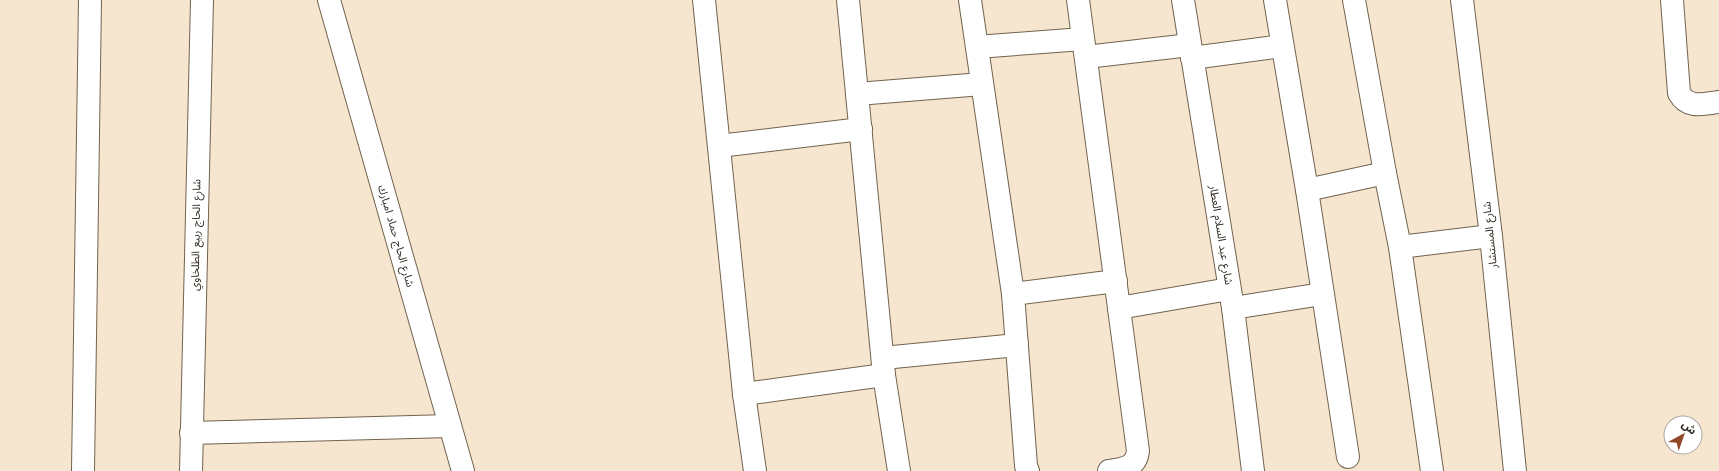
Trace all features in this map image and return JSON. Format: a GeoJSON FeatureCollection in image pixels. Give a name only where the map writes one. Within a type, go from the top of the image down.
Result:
{"type":"FeatureCollection","features":[{"type":"Feature","properties":{"kind":"street"},"geometry":{"type":"LineString","coordinates":[[83,471],[90,0]]}},
{"type":"Feature","properties":{"kind":"street","name":"شارع الحاج ربيع الطلخاوي"},"geometry":{"type":"LineString","coordinates":[[191,471],[202,0]]}},
{"type":"Feature","properties":{"kind":"street","name":"شارع الحاج حماد امبارك"},"geometry":{"type":"LineString","coordinates":[[329,0],[463,471]]}},
{"type":"Feature","properties":{"kind":"street"},"geometry":{"type":"LineString","coordinates":[[704,0],[744,394],[755,471]]}},
{"type":"Feature","properties":{"kind":"street"},"geometry":{"type":"LineString","coordinates":[[848,0],[883,367],[899,471]]}},
{"type":"Feature","properties":{"kind":"street"},"geometry":{"type":"LineString","coordinates":[[970,0],[1013,294],[1026,466],[1028,471]]}},
{"type":"Feature","properties":{"kind":"street"},"geometry":{"type":"LineString","coordinates":[[1078,0],[1138,451],[1137,457],[1130,466],[1109,471]]}},
{"type":"Feature","properties":{"kind":"street","name":"شارع عبد السلام العطار"},"geometry":{"type":"LineString","coordinates":[[1183,0],[1231,298],[1253,471]]}},
{"type":"Feature","properties":{"kind":"street"},"geometry":{"type":"LineString","coordinates":[[1275,0],[1307,190],[1348,457]]}},
{"type":"Feature","properties":{"kind":"street"},"geometry":{"type":"LineString","coordinates":[[1354,0],[1400,247],[1432,471]]}},
{"type":"Feature","properties":{"kind":"street","name":"شارع المستشار"},"geometry":{"type":"LineString","coordinates":[[1462,0],[1490,236],[1515,471]]}},
{"type":"Feature","properties":{"kind":"street"},"geometry":{"type":"LineString","coordinates":[[1672,0],[1680,93],[1685,101],[1690,104],[1695,105],[1719,102]]}},
{"type":"Feature","properties":{"kind":"street"},"geometry":{"type":"LineString","coordinates":[[977,47],[1085,48],[1191,52],[1282,46]]}},
{"type":"Feature","properties":{"kind":"street"},"geometry":{"type":"LineString","coordinates":[[857,94],[982,84]]}},
{"type":"Feature","properties":{"kind":"street"},"geometry":{"type":"LineString","coordinates":[[719,146],[861,130]]}},
{"type":"Feature","properties":{"kind":"street"},"geometry":{"type":"LineString","coordinates":[[1307,190],[1385,173]]}},
{"type":"Feature","properties":{"kind":"street"},"geometry":{"type":"LineString","coordinates":[[1400,247],[1490,236]]}},
{"type":"Feature","properties":{"kind":"street"},"geometry":{"type":"LineString","coordinates":[[1013,294],[1116,281]]}},
{"type":"Feature","properties":{"kind":"street"},"geometry":{"type":"LineString","coordinates":[[1119,308],[1231,298],[1322,294]]}},
{"type":"Feature","properties":{"kind":"street"},"geometry":{"type":"LineString","coordinates":[[744,394],[883,367],[1017,345]]}},
{"type":"Feature","properties":{"kind":"street"},"geometry":{"type":"LineString","coordinates":[[191,433],[450,426]]}}]}
